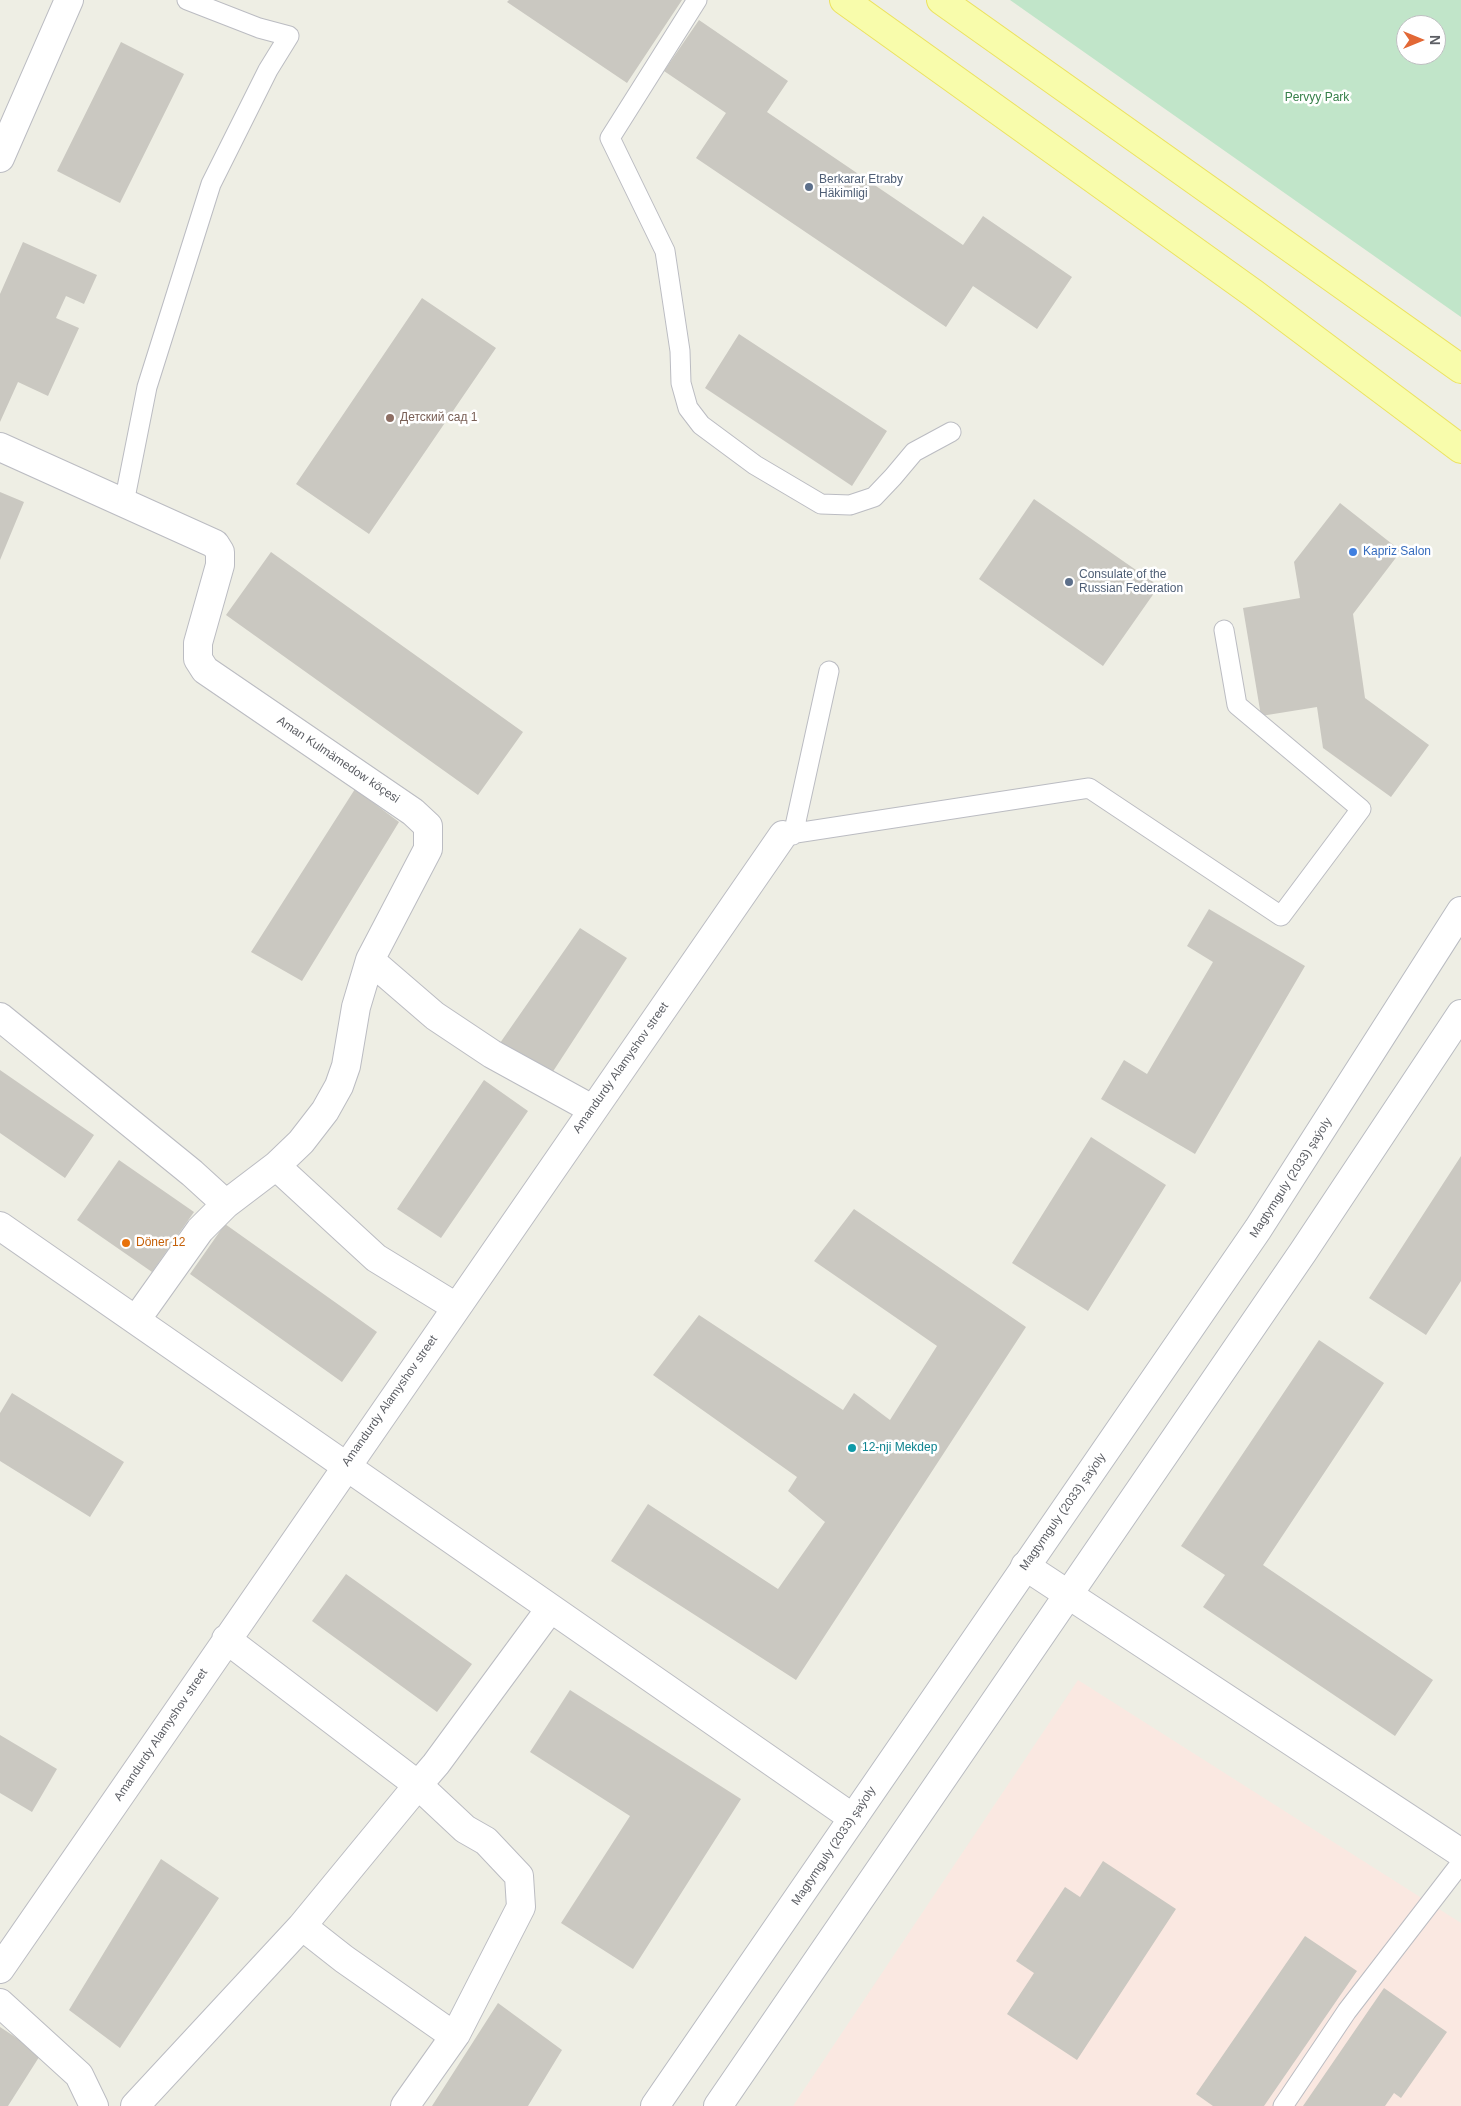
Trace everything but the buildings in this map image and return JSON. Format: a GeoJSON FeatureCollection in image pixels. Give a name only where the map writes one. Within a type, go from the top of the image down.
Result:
{"type":"FeatureCollection","features":[{"type":"Feature","properties":{"kind":"main road"},"geometry":{"type":"LineString","coordinates":[[844,0],[1253,293],[1461,449]]}},
{"type":"Feature","properties":{"kind":"main road"},"geometry":{"type":"LineString","coordinates":[[942,0],[1461,370]]}},
{"type":"Feature","properties":{"kind":"street"},"geometry":{"type":"LineString","coordinates":[[0,158],[68,0]]}},
{"type":"Feature","properties":{"kind":"street","name":"Aman Kulmämedow köçesi"},"geometry":{"type":"LineString","coordinates":[[0,447],[214,544],[220,552],[220,565],[198,642],[198,659],[205,670],[413,812],[428,826],[428,850],[370,960]]}},
{"type":"Feature","properties":{"kind":"street","name":"Amandurdy Alamyshov street"},"geometry":{"type":"LineString","coordinates":[[0,1969],[592,1109],[788,835]]}},
{"type":"Feature","properties":{"kind":"street","name":"Magtymguly (2033) şaýoly"},"geometry":{"type":"LineString","coordinates":[[654,2106],[1258,1229],[1461,912]]}},
{"type":"Feature","properties":{"kind":"street"},"geometry":{"type":"LineString","coordinates":[[136,1320],[200,1230],[226,1204],[276,1166],[301,1142],[325,1111],[339,1086],[346,1066],[356,1007],[370,960],[435,1016],[492,1054],[592,1109]]}},
{"type":"Feature","properties":{"kind":"street"},"geometry":{"type":"LineString","coordinates":[[718,2106],[1303,1252],[1461,1014]]}},
{"type":"Feature","properties":{"kind":"street"},"geometry":{"type":"LineString","coordinates":[[0,1017],[192,1173],[226,1204]]}},
{"type":"Feature","properties":{"kind":"street"},"geometry":{"type":"LineString","coordinates":[[276,1166],[376,1258],[456,1306]]}},
{"type":"Feature","properties":{"kind":"street"},"geometry":{"type":"LineString","coordinates":[[0,1226],[853,1818]]}},
{"type":"Feature","properties":{"kind":"street"},"geometry":{"type":"LineString","coordinates":[[1025,1566],[1461,1853]]}},
{"type":"Feature","properties":{"kind":"street"},"geometry":{"type":"LineString","coordinates":[[135,2106],[302,1926],[436,1764],[550,1609]]}},
{"type":"Feature","properties":{"kind":"street"},"geometry":{"type":"LineString","coordinates":[[226,1640],[418,1785],[465,1829],[486,1841],[519,1876],[521,1907],[454,2036],[406,2106]]}},
{"type":"Feature","properties":{"kind":"street"},"geometry":{"type":"LineString","coordinates":[[302,1926],[344,1960],[454,2036]]}},
{"type":"Feature","properties":{"kind":"street"},"geometry":{"type":"LineString","coordinates":[[0,2002],[79,2075],[94,2106]]}},
{"type":"Feature","properties":{"kind":"lane"},"geometry":{"type":"LineString","coordinates":[[124,503],[147,387],[211,184],[268,70],[289,36],[259,28],[187,0]]}},
{"type":"Feature","properties":{"kind":"lane"},"geometry":{"type":"LineString","coordinates":[[697,0],[610,138],[665,251],[678,332],[681,383],[688,408],[701,426],[755,465],[821,504],[850,506],[874,497],[893,478],[914,452],[951,432]]}},
{"type":"Feature","properties":{"kind":"lane"},"geometry":{"type":"LineString","coordinates":[[829,671],[788,835],[1090,788],[1281,916],[1361,809],[1237,705],[1224,630]]}},
{"type":"Feature","properties":{"kind":"lane"},"geometry":{"type":"LineString","coordinates":[[1283,2106],[1347,2011],[1461,1863]]}},
{"type":"Feature","properties":{"kind":"shaded area"},"geometry":{"type":"Polygon","coordinates":[[[1078,1680],[1461,1923],[1461,2106],[793,2106],[1078,1680]]]}},
{"type":"Feature","properties":{"kind":"green space","name":"Pervyy Park"},"geometry":{"type":"Polygon","coordinates":[[[1010,0],[1461,0],[1461,317],[1010,0]]]}},
{"type":"Feature","properties":{"kind":"place","name":"Berkarar Etraby Häkimligi"},"geometry":{"type":"Point","coordinates":[809,187]}},
{"type":"Feature","properties":{"kind":"place","name":"Детский сад 1"},"geometry":{"type":"Point","coordinates":[390,418]}},
{"type":"Feature","properties":{"kind":"place","name":"Kapriz Salon"},"geometry":{"type":"Point","coordinates":[1353,552]}},
{"type":"Feature","properties":{"kind":"place","name":"Consulate of the Russian Federation"},"geometry":{"type":"Point","coordinates":[1069,582]}},
{"type":"Feature","properties":{"kind":"place","name":"Döner 12"},"geometry":{"type":"Point","coordinates":[126,1243]}},
{"type":"Feature","properties":{"kind":"place","name":"12-nji Mekdep"},"geometry":{"type":"Point","coordinates":[852,1448]}}]}
